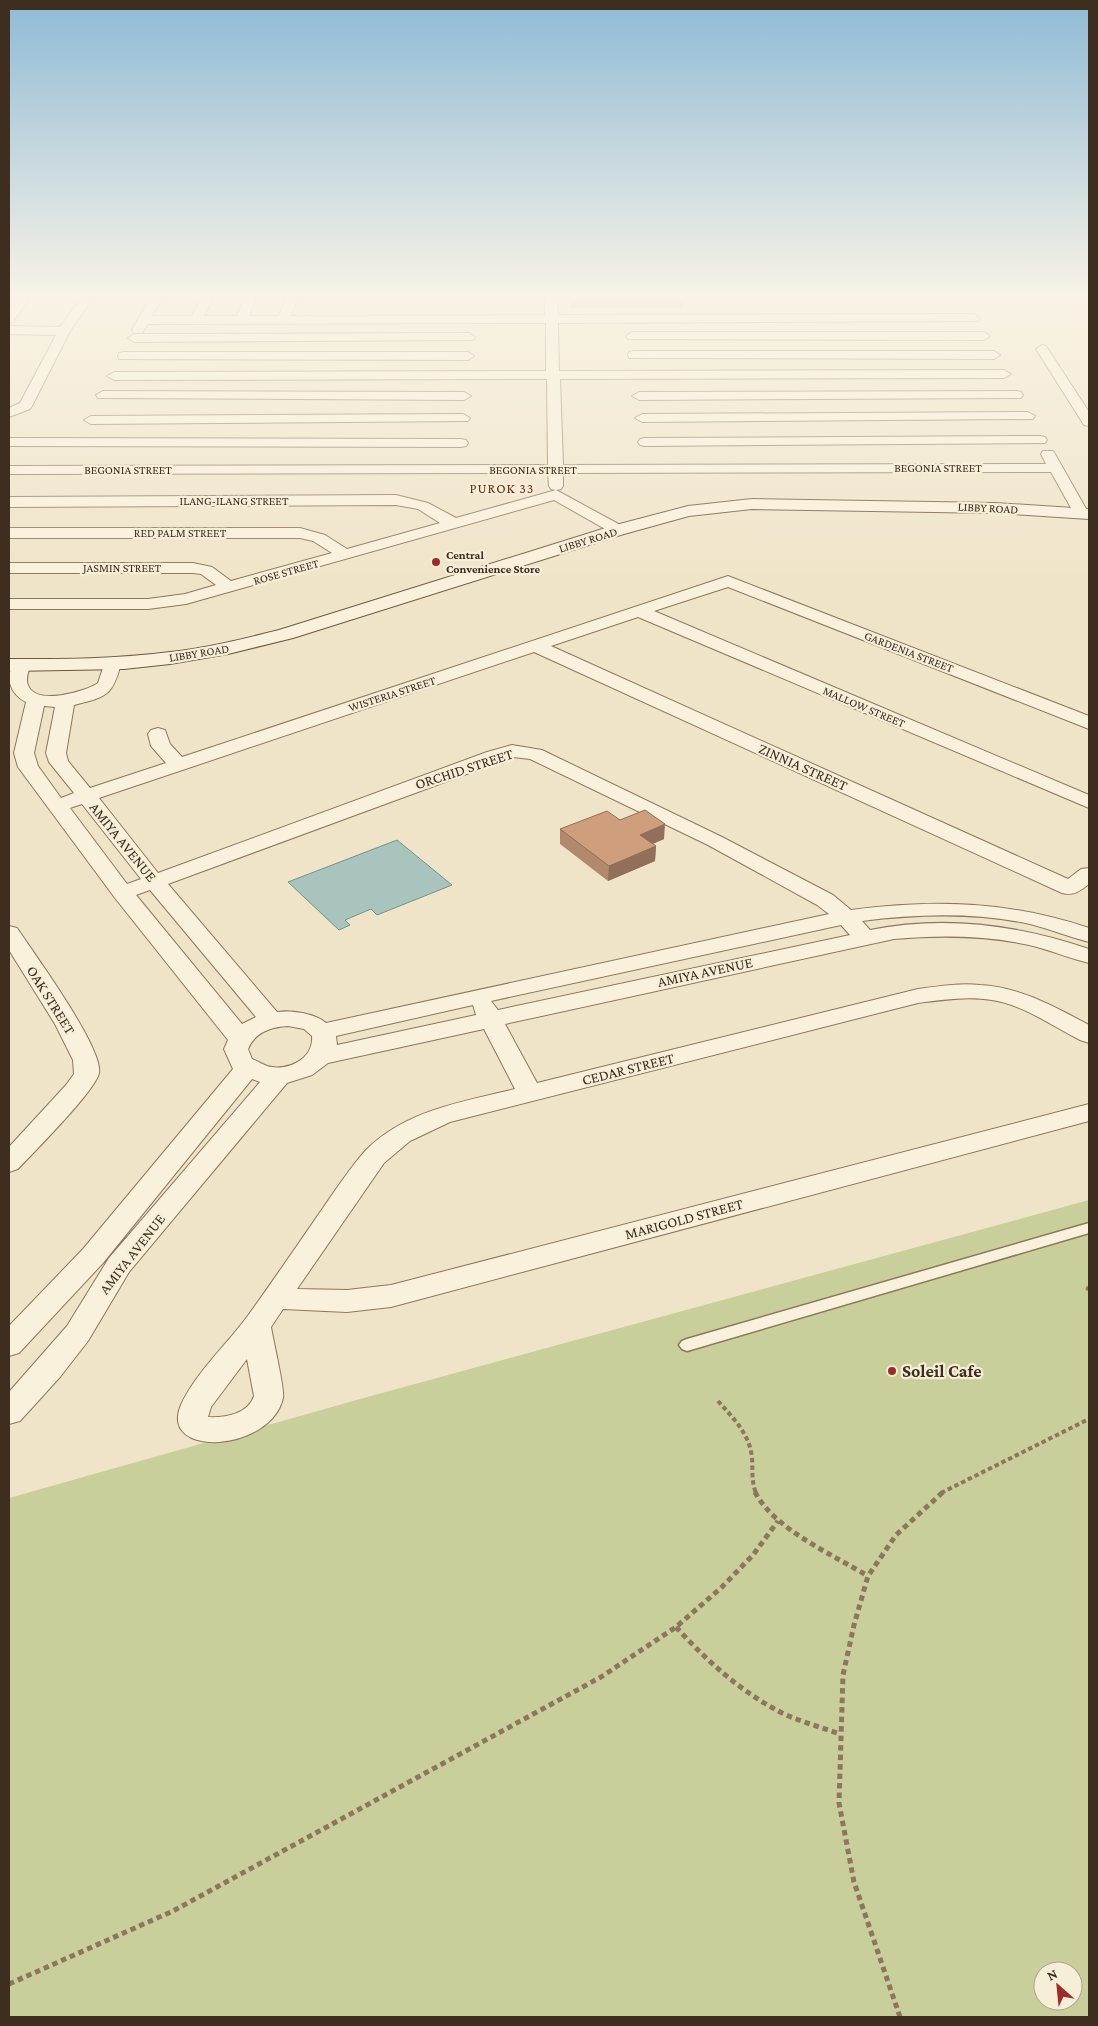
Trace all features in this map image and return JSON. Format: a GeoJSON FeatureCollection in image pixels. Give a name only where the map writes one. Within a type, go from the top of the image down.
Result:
{"type":"FeatureCollection","features":[{"type":"Feature","properties":{"kind":"main road","name":"LIBBY ROAD"},"geometry":{"type":"LineString","coordinates":[[15,665],[112,663],[192,655],[239,646],[296,631],[618,530],[688,511],[752,504],[995,508],[1085,514]]}},
{"type":"Feature","properties":{"kind":"street"},"geometry":{"type":"LineString","coordinates":[[9,413],[25,406],[32,393]]}},
{"type":"Feature","properties":{"kind":"street"},"geometry":{"type":"LineString","coordinates":[[459,469],[464,393]]}},
{"type":"Feature","properties":{"kind":"street"},"geometry":{"type":"LineString","coordinates":[[554,393],[556,495],[618,530]]}},
{"type":"Feature","properties":{"kind":"street"},"geometry":{"type":"LineString","coordinates":[[640,393],[649,470]]}},
{"type":"Feature","properties":{"kind":"street"},"geometry":{"type":"LineString","coordinates":[[1070,393],[1089,422]]}},
{"type":"Feature","properties":{"kind":"street"},"geometry":{"type":"LineString","coordinates":[[78,442],[103,395],[464,396]]}},
{"type":"Feature","properties":{"kind":"street"},"geometry":{"type":"LineString","coordinates":[[640,396],[1016,395],[1056,468],[1085,514]]}},
{"type":"Feature","properties":{"kind":"street"},"geometry":{"type":"LineString","coordinates":[[642,418],[1028,416]]}},
{"type":"Feature","properties":{"kind":"street"},"geometry":{"type":"LineString","coordinates":[[90,420],[463,418]]}},
{"type":"Feature","properties":{"kind":"street"},"geometry":{"type":"LineString","coordinates":[[645,442],[1040,440]]}},
{"type":"Feature","properties":{"kind":"street"},"geometry":{"type":"LineString","coordinates":[[9,442],[461,443]]}},
{"type":"Feature","properties":{"kind":"street"},"geometry":{"type":"LineString","coordinates":[[9,471],[27,442]]}},
{"type":"Feature","properties":{"kind":"street","name":"BEGONIA STREET"},"geometry":{"type":"LineString","coordinates":[[9,471],[1056,468]]}},
{"type":"Feature","properties":{"kind":"street","name":"ROSE STREET"},"geometry":{"type":"LineString","coordinates":[[9,604],[148,604],[186,599],[556,495]]}},
{"type":"Feature","properties":{"kind":"street","name":"ILANG-ILANG STREET"},"geometry":{"type":"LineString","coordinates":[[9,502],[396,500],[422,506],[454,524]]}},
{"type":"Feature","properties":{"kind":"street","name":"RED PALM STREET"},"geometry":{"type":"LineString","coordinates":[[9,533],[300,532],[319,538],[346,555]]}},
{"type":"Feature","properties":{"kind":"street","name":"JASMIN STREET"},"geometry":{"type":"LineString","coordinates":[[9,568],[200,568],[214,574],[230,588]]}},
{"type":"Feature","properties":{"kind":"street","name":"WISTERIA STREET"},"geometry":{"type":"LineString","coordinates":[[56,806],[728,581]]}},
{"type":"Feature","properties":{"kind":"street","name":"GARDENIA STREET"},"geometry":{"type":"LineString","coordinates":[[728,581],[1089,723]]}},
{"type":"Feature","properties":{"kind":"street","name":"MALLOW STREET"},"geometry":{"type":"LineString","coordinates":[[639,611],[1089,802]]}},
{"type":"Feature","properties":{"kind":"street","name":"ZINNIA STREET"},"geometry":{"type":"LineString","coordinates":[[536,646],[1070,888],[1089,874]]}},
{"type":"Feature","properties":{"kind":"street"},"geometry":{"type":"LineString","coordinates":[[15,665],[18,685],[24,695],[36,701],[66,700],[89,696],[104,686],[112,663]]}},
{"type":"Feature","properties":{"kind":"street"},"geometry":{"type":"LineString","coordinates":[[36,701],[16,753],[56,753],[66,700]]}},
{"type":"Feature","properties":{"kind":"street"},"geometry":{"type":"LineString","coordinates":[[158,734],[161,746],[179,765]]}},
{"type":"Feature","properties":{"kind":"street","name":"ORCHID STREET"},"geometry":{"type":"LineString","coordinates":[[122,893],[521,746],[715,841],[825,900],[846,917],[864,937]]}},
{"type":"Feature","properties":{"kind":"street","name":"AMIYA AVENUE"},"geometry":{"type":"LineString","coordinates":[[16,753],[122,893],[240,1038]]}},
{"type":"Feature","properties":{"kind":"street","name":"AMIYA AVENUE"},"geometry":{"type":"LineString","coordinates":[[56,753],[59,762],[85,796],[271,1020]]}},
{"type":"Feature","properties":{"kind":"street","name":"AMIYA AVENUE"},"geometry":{"type":"LineString","coordinates":[[322,1031],[846,917],[910,908],[958,907],[1027,918],[1089,935]]}},
{"type":"Feature","properties":{"kind":"street","name":"AMIYA AVENUE"},"geometry":{"type":"LineString","coordinates":[[322,1056],[864,937],[921,929],[952,928],[982,930],[1049,943],[1089,956]]}},
{"type":"Feature","properties":{"kind":"street","name":"OAK STREET"},"geometry":{"type":"LineString","coordinates":[[9,933],[76,1040],[86,1061],[87,1071],[83,1082],[9,1163]]}},
{"type":"Feature","properties":{"kind":"street","name":"CEDAR STREET"},"geometry":{"type":"LineString","coordinates":[[256,1326],[381,1148],[418,1124],[443,1115],[918,996],[952,992],[1001,994],[1030,1005],[1089,1035]]}},
{"type":"Feature","properties":{"kind":"street"},"geometry":{"type":"LineString","coordinates":[[479,997],[530,1094]]}},
{"type":"Feature","properties":{"kind":"street"},"geometry":{"type":"LineString","coordinates":[[288,1018],[305,1021],[322,1031],[327,1043],[322,1056],[304,1070],[279,1076],[261,1074],[242,1064],[236,1054],[240,1038],[253,1027],[271,1020],[288,1018]]}},
{"type":"Feature","properties":{"kind":"street","name":"AMIYA AVENUE"},"geometry":{"type":"LineString","coordinates":[[9,1345],[78,1271],[247,1068]]}},
{"type":"Feature","properties":{"kind":"street","name":"AMIYA AVENUE"},"geometry":{"type":"LineString","coordinates":[[9,1412],[49,1370],[69,1344],[86,1320],[107,1281],[279,1076]]}},
{"type":"Feature","properties":{"kind":"street","name":"MARIGOLD STREET"},"geometry":{"type":"LineString","coordinates":[[275,1298],[338,1303],[366,1301],[391,1296],[1089,1113]]}},
{"type":"Feature","properties":{"kind":"street"},"geometry":{"type":"LineString","coordinates":[[78,1271],[107,1281]]}},
{"type":"Feature","properties":{"kind":"lane"},"geometry":{"type":"LineString","coordinates":[[687,1345],[1089,1228]]}},
{"type":"Feature","properties":{"kind":"path"},"geometry":{"type":"LineString","coordinates":[[718,1401],[740,1426],[749,1442],[752,1455],[751,1482],[759,1499],[778,1521],[868,1576]]}},
{"type":"Feature","properties":{"kind":"path"},"geometry":{"type":"LineString","coordinates":[[900,2017],[854,1882],[840,1803],[840,1734],[843,1675],[854,1625],[868,1576],[896,1535],[941,1493],[1089,1419]]}},
{"type":"Feature","properties":{"kind":"path"},"geometry":{"type":"LineString","coordinates":[[9,1984],[173,1911],[601,1677],[676,1627],[753,1555],[778,1521]]}},
{"type":"Feature","properties":{"kind":"path"},"geometry":{"type":"LineString","coordinates":[[676,1627],[701,1654],[735,1685],[782,1713],[840,1734]]}},
{"type":"Feature","properties":{"kind":"green space"},"geometry":{"type":"Polygon","coordinates":[[[1089,1200],[1089,2017],[9,2017],[9,1498],[360,1399],[1089,1200]]]}},
{"type":"Feature","properties":{"kind":"water"},"geometry":{"type":"Polygon","coordinates":[[[397,840],[452,885],[377,915],[371,909],[345,920],[350,925],[339,930],[288,882],[397,840]]]}},
{"type":"Feature","properties":{"kind":"building"},"geometry":{"type":"Polygon","coordinates":[[[645,810],[665,824],[640,835],[656,846],[609,866],[560,829],[607,811],[620,820],[645,810]]]}},
{"type":"Feature","properties":{"kind":"place","name":"Central Convenience Store"},"geometry":{"type":"Point","coordinates":[436,562]}},
{"type":"Feature","properties":{"kind":"place","name":"Soleil Cafe"},"geometry":{"type":"Point","coordinates":[892,1371]}},
{"type":"Feature","properties":{"kind":"district","name":"PUROK 33"},"geometry":{"type":"Point","coordinates":[502,488]}}]}
